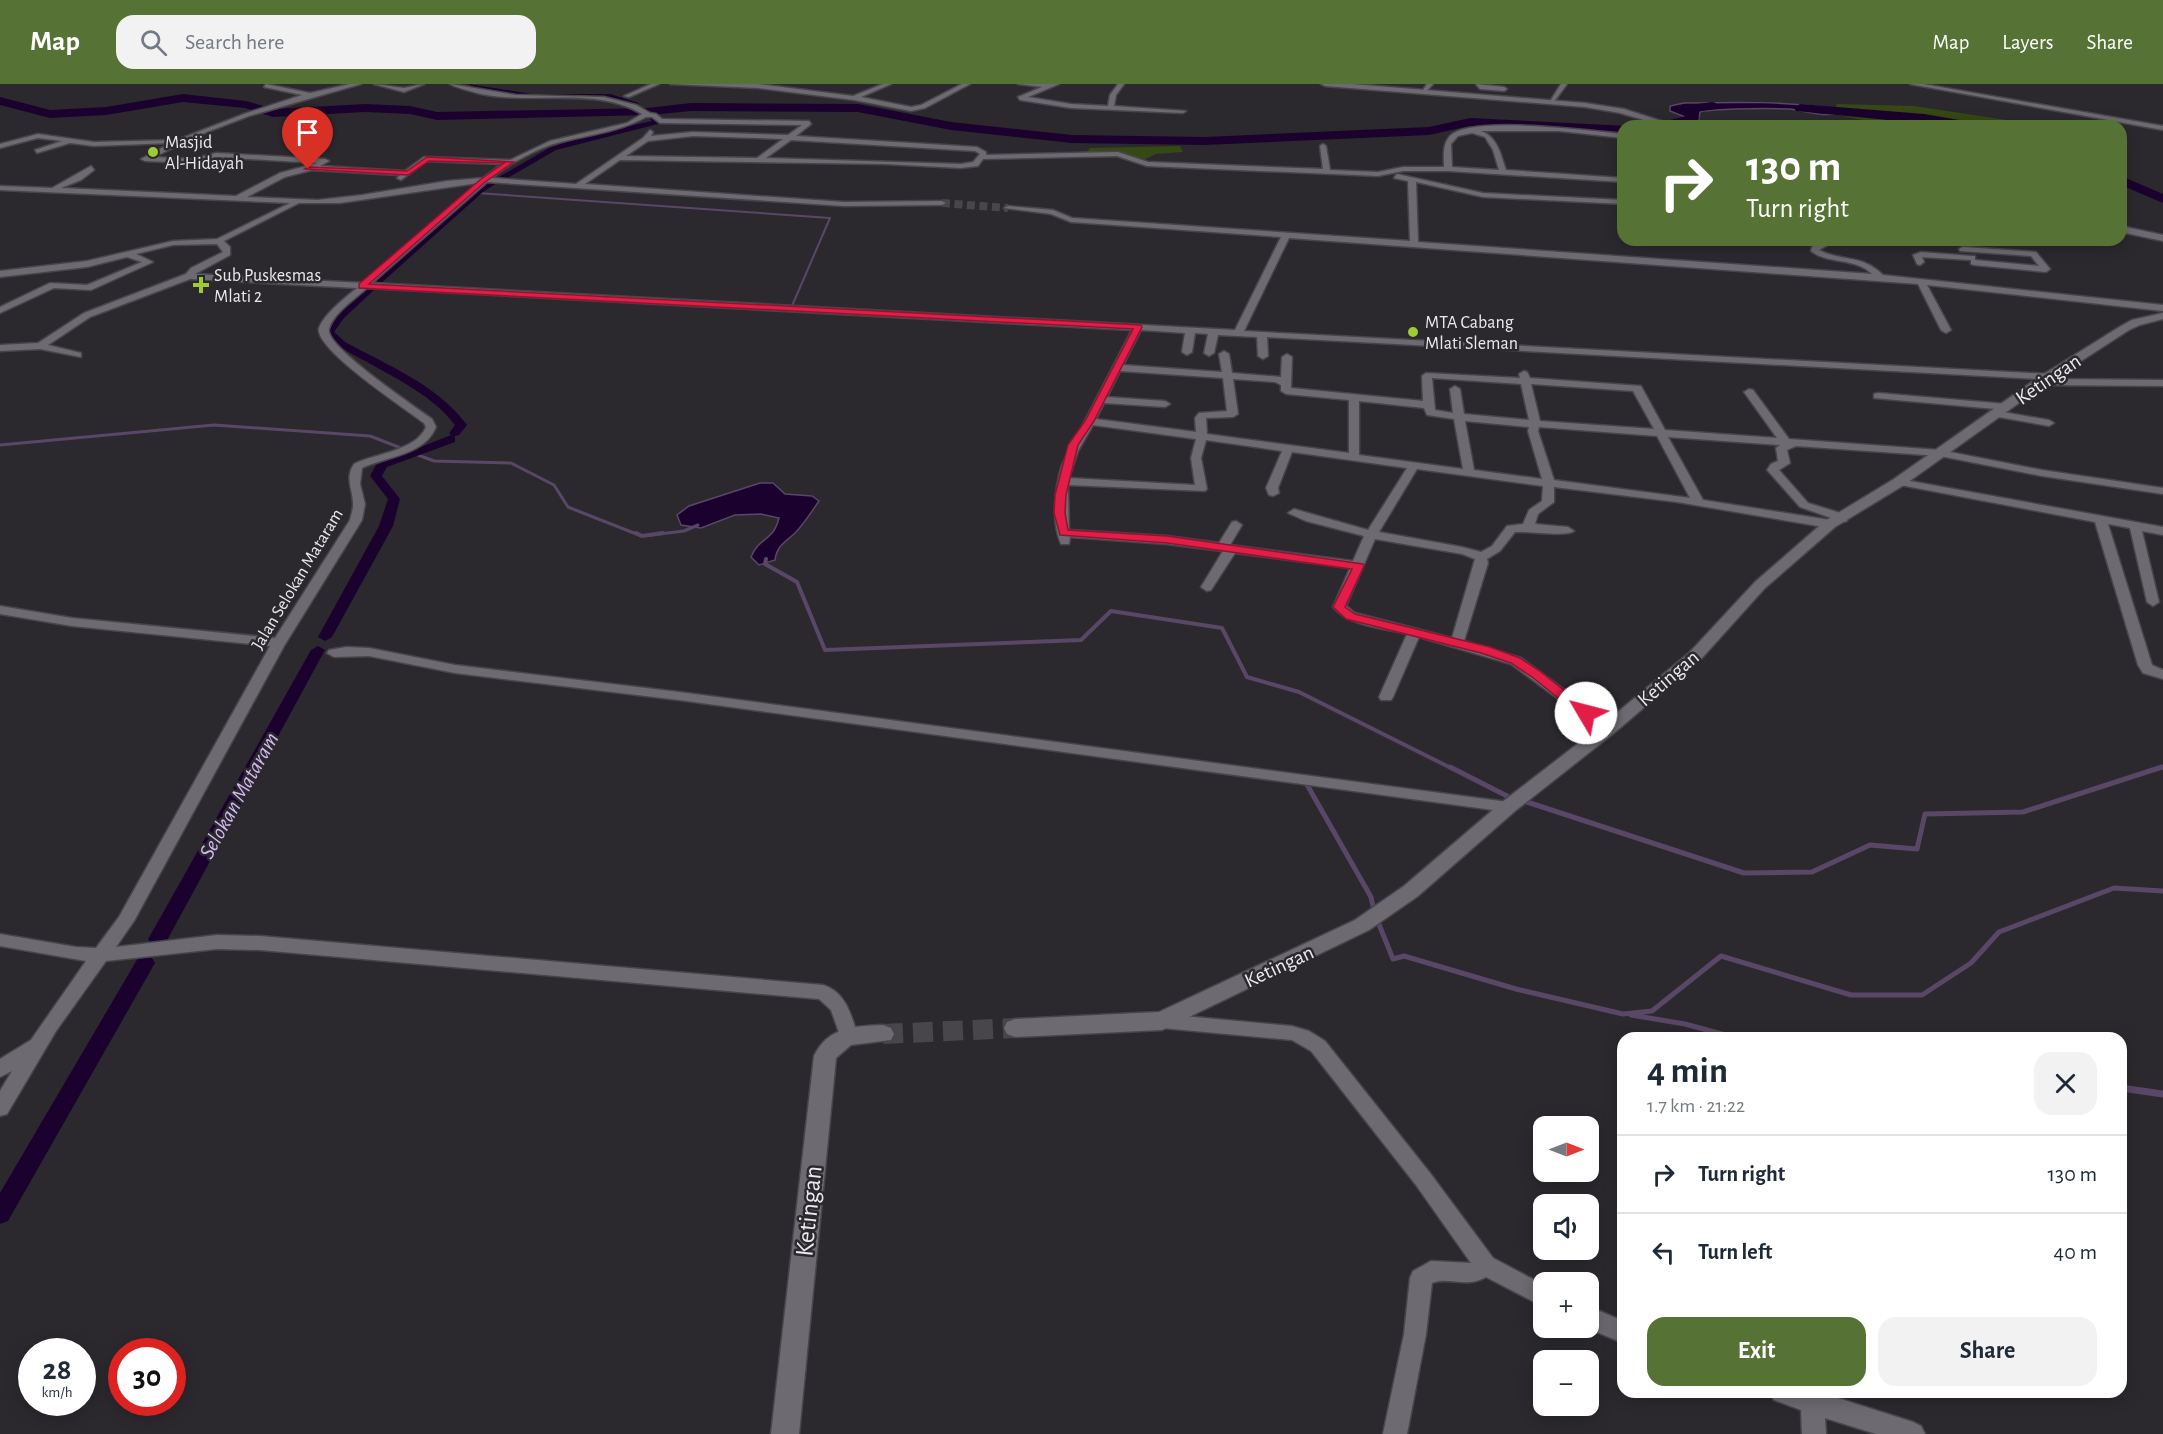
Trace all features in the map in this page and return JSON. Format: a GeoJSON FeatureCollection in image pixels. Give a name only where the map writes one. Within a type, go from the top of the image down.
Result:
{"type":"FeatureCollection","features":[{"type":"Feature","properties":{"kind":"street"},"geometry":{"type":"LineString","coordinates":[[312,168],[325,161],[216,155],[192,161],[145,159],[180,141],[259,110],[358,84]]}},
{"type":"Feature","properties":{"kind":"street"},"geometry":{"type":"LineString","coordinates":[[377,84],[404,90],[421,84]]}},
{"type":"Feature","properties":{"kind":"street"},"geometry":{"type":"LineString","coordinates":[[453,84],[472,91],[506,96],[597,98],[641,107]]}},
{"type":"Feature","properties":{"kind":"street"},"geometry":{"type":"LineString","coordinates":[[483,84],[499,90],[524,93],[627,96],[656,84]]}},
{"type":"Feature","properties":{"kind":"street"},"geometry":{"type":"LineString","coordinates":[[673,84],[759,85],[854,98],[905,109],[917,109],[967,84]]}},
{"type":"Feature","properties":{"kind":"street"},"geometry":{"type":"LineString","coordinates":[[854,98],[888,84]]}},
{"type":"Feature","properties":{"kind":"street"},"geometry":{"type":"LineString","coordinates":[[1021,84],[1053,85]]}},
{"type":"Feature","properties":{"kind":"street"},"geometry":{"type":"LineString","coordinates":[[1111,107],[1113,95],[1121,84]]}},
{"type":"Feature","properties":{"kind":"street"},"geometry":{"type":"LineString","coordinates":[[1325,84],[1377,86],[1606,108],[1651,120]]}},
{"type":"Feature","properties":{"kind":"street"},"geometry":{"type":"LineString","coordinates":[[1423,92],[1430,84]]}},
{"type":"Feature","properties":{"kind":"street"},"geometry":{"type":"LineString","coordinates":[[1479,84],[1480,87],[1504,89]]}},
{"type":"Feature","properties":{"kind":"street"},"geometry":{"type":"LineString","coordinates":[[1551,102],[1563,85],[1553,84]]}},
{"type":"Feature","properties":{"kind":"street"},"geometry":{"type":"LineString","coordinates":[[1913,84],[2118,120]]}},
{"type":"Feature","properties":{"kind":"street"},"geometry":{"type":"LineString","coordinates":[[270,85],[310,95]]}},
{"type":"Feature","properties":{"kind":"street"},"geometry":{"type":"LineString","coordinates":[[1053,85],[1020,98],[1058,105],[1183,111]]}},
{"type":"Feature","properties":{"kind":"street"},"geometry":{"type":"LineString","coordinates":[[627,96],[660,121],[766,120],[809,123]]}},
{"type":"Feature","properties":{"kind":"street","name":"Jalan Selokan Mataram"},"geometry":{"type":"LineString","coordinates":[[0,1108],[36,1045],[108,955],[279,642],[356,520],[359,504],[354,484],[355,471],[358,466],[414,446],[427,437],[431,427],[428,421],[340,355],[324,336],[324,328],[329,319],[510,162],[552,142],[629,124],[641,107]]}},
{"type":"Feature","properties":{"kind":"street"},"geometry":{"type":"LineString","coordinates":[[759,160],[815,117]]}},
{"type":"Feature","properties":{"kind":"street"},"geometry":{"type":"LineString","coordinates":[[752,135],[766,120]]}},
{"type":"Feature","properties":{"kind":"street"},"geometry":{"type":"LineString","coordinates":[[646,139],[660,121]]}},
{"type":"Feature","properties":{"kind":"street"},"geometry":{"type":"LineString","coordinates":[[2127,122],[2163,128]]}},
{"type":"Feature","properties":{"kind":"street"},"geometry":{"type":"LineString","coordinates":[[1448,169],[1448,144],[1458,134],[1476,132],[1484,128],[1559,129],[1617,135]]}},
{"type":"Feature","properties":{"kind":"street"},"geometry":{"type":"LineString","coordinates":[[1476,132],[1488,136],[1496,150],[1503,172]]}},
{"type":"Feature","properties":{"kind":"street"},"geometry":{"type":"LineString","coordinates":[[579,185],[646,139],[693,134],[789,137],[983,151],[975,164],[969,166],[884,162],[620,158]]}},
{"type":"Feature","properties":{"kind":"street"},"geometry":{"type":"LineString","coordinates":[[0,146],[35,136],[94,144],[180,141]]}},
{"type":"Feature","properties":{"kind":"street"},"geometry":{"type":"LineString","coordinates":[[37,151],[70,141]]}},
{"type":"Feature","properties":{"kind":"street"},"geometry":{"type":"LineString","coordinates":[[884,162],[897,145]]}},
{"type":"Feature","properties":{"kind":"street"},"geometry":{"type":"LineString","coordinates":[[1323,146],[1327,171]]}},
{"type":"Feature","properties":{"kind":"street"},"geometry":{"type":"LineString","coordinates":[[981,157],[1118,154],[1147,164],[1378,174],[1483,195],[1617,202]]}},
{"type":"Feature","properties":{"kind":"street"},"geometry":{"type":"LineString","coordinates":[[379,194],[427,159],[510,162]]}},
{"type":"Feature","properties":{"kind":"street"},"geometry":{"type":"LineString","coordinates":[[1385,162],[1389,171]]}},
{"type":"Feature","properties":{"kind":"street"},"geometry":{"type":"LineString","coordinates":[[1378,174],[1427,165],[1448,169],[1617,180]]}},
{"type":"Feature","properties":{"kind":"street"},"geometry":{"type":"LineString","coordinates":[[1536,167],[1547,167],[1551,175]]}},
{"type":"Feature","properties":{"kind":"street"},"geometry":{"type":"LineString","coordinates":[[50,190],[78,178],[91,168]]}},
{"type":"Feature","properties":{"kind":"street"},"geometry":{"type":"LineString","coordinates":[[237,198],[288,173],[312,168],[408,173]]}},
{"type":"Feature","properties":{"kind":"street"},"geometry":{"type":"LineString","coordinates":[[1521,173],[1524,182]]}},
{"type":"Feature","properties":{"kind":"street"},"geometry":{"type":"LineString","coordinates":[[1412,179],[1414,245]]}},
{"type":"Feature","properties":{"kind":"street"},"geometry":{"type":"LineString","coordinates":[[0,188],[298,202],[338,201],[439,183],[487,180],[844,204],[942,203]]}},
{"type":"Feature","properties":{"kind":"street"},"geometry":{"type":"LineString","coordinates":[[0,274],[72,266],[130,255],[173,243],[219,241],[298,202]]}},
{"type":"Feature","properties":{"kind":"street"},"geometry":{"type":"LineString","coordinates":[[1008,208],[1053,212],[1071,220],[1992,288],[2161,316]]}},
{"type":"Feature","properties":{"kind":"street"},"geometry":{"type":"LineString","coordinates":[[2127,229],[2163,238]]}},
{"type":"Feature","properties":{"kind":"street"},"geometry":{"type":"LineString","coordinates":[[1238,334],[1286,236]]}},
{"type":"Feature","properties":{"kind":"street"},"geometry":{"type":"LineString","coordinates":[[189,276],[194,270],[227,253],[226,247],[219,241]]}},
{"type":"Feature","properties":{"kind":"street"},"geometry":{"type":"LineString","coordinates":[[1821,246],[1815,251],[1831,257],[1863,262],[1874,269],[1880,278]]}},
{"type":"Feature","properties":{"kind":"street"},"geometry":{"type":"LineString","coordinates":[[1962,246],[1980,270]]}},
{"type":"Feature","properties":{"kind":"street"},"geometry":{"type":"LineString","coordinates":[[1920,262],[1917,255],[1921,254],[2046,269],[2033,254],[1975,246]]}},
{"type":"Feature","properties":{"kind":"street"},"geometry":{"type":"LineString","coordinates":[[0,310],[56,285],[88,288],[149,262],[130,255]]}},
{"type":"Feature","properties":{"kind":"street"},"geometry":{"type":"LineString","coordinates":[[40,346],[87,315],[189,276],[1138,327],[2044,380],[2163,383]]}},
{"type":"Feature","properties":{"kind":"street"},"geometry":{"type":"LineString","coordinates":[[1986,279],[1992,288]]}},
{"type":"Feature","properties":{"kind":"street"},"geometry":{"type":"LineString","coordinates":[[1921,282],[1946,330]]}},
{"type":"Feature","properties":{"kind":"street"},"geometry":{"type":"LineString","coordinates":[[23,300],[46,302]]}},
{"type":"Feature","properties":{"kind":"street","name":"Ketingan"},"geometry":{"type":"LineString","coordinates":[[1015,1028],[1162,1021],[1362,925],[1411,891],[1508,807],[1608,729],[1695,656],[1760,585],[1836,521],[1899,482],[2044,380],[2125,328],[2136,322],[2161,316]]}},
{"type":"Feature","properties":{"kind":"street"},"geometry":{"type":"LineString","coordinates":[[1138,327],[1090,421],[1073,445],[1063,481],[1060,513],[1064,537],[1167,540],[1359,566]]}},
{"type":"Feature","properties":{"kind":"street"},"geometry":{"type":"LineString","coordinates":[[1187,352],[1190,333]]}},
{"type":"Feature","properties":{"kind":"street"},"geometry":{"type":"LineString","coordinates":[[1209,353],[1213,334]]}},
{"type":"Feature","properties":{"kind":"street"},"geometry":{"type":"LineString","coordinates":[[1262,335],[1263,356]]}},
{"type":"Feature","properties":{"kind":"street"},"geometry":{"type":"LineString","coordinates":[[2,350],[40,346],[78,355]]}},
{"type":"Feature","properties":{"kind":"street"},"geometry":{"type":"LineString","coordinates":[[1063,481],[1199,490],[1202,487],[1196,458],[1202,436],[1201,416],[1233,414],[1224,354]]}},
{"type":"Feature","properties":{"kind":"street"},"geometry":{"type":"LineString","coordinates":[[1287,357],[1284,383],[1286,391],[1290,393],[1428,405]]}},
{"type":"Feature","properties":{"kind":"street"},"geometry":{"type":"LineString","coordinates":[[1118,368],[1277,379],[1284,383]]}},
{"type":"Feature","properties":{"kind":"street"},"geometry":{"type":"LineString","coordinates":[[1698,502],[1661,433],[1637,388],[1525,377],[1427,376],[1429,411],[1436,415],[1535,424],[1661,433],[1791,441],[1940,453],[2052,475],[2163,491]]}},
{"type":"Feature","properties":{"kind":"street"},"geometry":{"type":"LineString","coordinates":[[1525,377],[1535,424],[1533,431],[1549,483],[1548,502],[1533,512],[1528,527]]}},
{"type":"Feature","properties":{"kind":"street"},"geometry":{"type":"LineString","coordinates":[[1455,389],[1469,473]]}},
{"type":"Feature","properties":{"kind":"street"},"geometry":{"type":"LineString","coordinates":[[1749,392],[1791,441]]}},
{"type":"Feature","properties":{"kind":"street"},"geometry":{"type":"LineString","coordinates":[[1878,396],[2000,412],[2049,423]]}},
{"type":"Feature","properties":{"kind":"street"},"geometry":{"type":"LineString","coordinates":[[1354,397],[1354,456]]}},
{"type":"Feature","properties":{"kind":"street"},"geometry":{"type":"LineString","coordinates":[[1099,400],[1165,404]]}},
{"type":"Feature","properties":{"kind":"street"},"geometry":{"type":"LineString","coordinates":[[1892,406],[2000,412]]}},
{"type":"Feature","properties":{"kind":"street"},"geometry":{"type":"LineString","coordinates":[[1090,421],[1836,521]]}},
{"type":"Feature","properties":{"kind":"street"},"geometry":{"type":"LineString","coordinates":[[1791,441],[1781,448],[1784,463],[1773,470],[1804,505],[1836,521]]}},
{"type":"Feature","properties":{"kind":"street"},"geometry":{"type":"LineString","coordinates":[[1273,493],[1274,481],[1288,448]]}},
{"type":"Feature","properties":{"kind":"street"},"geometry":{"type":"LineString","coordinates":[[1414,465],[1371,535],[1339,607],[1350,616],[1457,643],[1515,661],[1537,674],[1608,729]]}},
{"type":"Feature","properties":{"kind":"street"},"geometry":{"type":"LineString","coordinates":[[1899,482],[2163,531]]}},
{"type":"Feature","properties":{"kind":"street"},"geometry":{"type":"LineString","coordinates":[[1294,513],[1343,529],[1430,546],[1471,551],[1481,557],[1482,563],[1473,599],[1457,643]]}},
{"type":"Feature","properties":{"kind":"street"},"geometry":{"type":"LineString","coordinates":[[2100,519],[2145,665],[2148,670],[2163,675]]}},
{"type":"Feature","properties":{"kind":"street"},"geometry":{"type":"LineString","coordinates":[[1207,587],[1236,525]]}},
{"type":"Feature","properties":{"kind":"street"},"geometry":{"type":"LineString","coordinates":[[2135,525],[2153,602]]}},
{"type":"Feature","properties":{"kind":"street"},"geometry":{"type":"LineString","coordinates":[[1481,557],[1494,552],[1511,529],[1528,527],[1568,531]]}},
{"type":"Feature","properties":{"kind":"street"},"geometry":{"type":"LineString","coordinates":[[0,610],[84,623],[257,642],[279,642]]}},
{"type":"Feature","properties":{"kind":"street"},"geometry":{"type":"LineString","coordinates":[[1386,697],[1414,633]]}},
{"type":"Feature","properties":{"kind":"street"},"geometry":{"type":"LineString","coordinates":[[333,653],[369,652],[455,669],[679,696],[1508,807]]}},
{"type":"Feature","properties":{"kind":"street"},"geometry":{"type":"LineString","coordinates":[[0,940],[76,954],[108,955],[217,942],[260,943],[823,992],[831,996],[837,1004],[849,1035],[884,1034]]}},
{"type":"Feature","properties":{"kind":"street"},"geometry":{"type":"LineString","coordinates":[[1162,1021],[1196,1026],[1214,1025],[1292,1033],[1302,1035],[1318,1046],[1423,1179],[1485,1265],[1533,1291]]}},
{"type":"Feature","properties":{"kind":"street","name":"Ketingan"},"geometry":{"type":"LineString","coordinates":[[785,1434],[823,1067],[825,1056],[831,1046],[838,1039],[849,1035]]}},
{"type":"Feature","properties":{"kind":"street"},"geometry":{"type":"LineString","coordinates":[[0,1069],[36,1045]]}},
{"type":"Feature","properties":{"kind":"street"},"geometry":{"type":"LineString","coordinates":[[1395,1434],[1415,1334],[1421,1278],[1425,1272],[1432,1270],[1472,1273],[1485,1265]]}},
{"type":"Feature","properties":{"kind":"street"},"geometry":{"type":"LineString","coordinates":[[1599,1322],[1617,1329]]}},
{"type":"Feature","properties":{"kind":"street"},"geometry":{"type":"LineString","coordinates":[[1800,1398],[1913,1434]]}},
{"type":"Feature","properties":{"kind":"street"},"geometry":{"type":"LineString","coordinates":[[1812,1402],[1814,1434]]}},
{"type":"Feature","properties":{"kind":"green space"},"geometry":{"type":"Polygon","coordinates":[[[1837,104],[1914,106],[2007,120],[1863,120],[1832,114],[1837,104]]]}},
{"type":"Feature","properties":{"kind":"green space"},"geometry":{"type":"Polygon","coordinates":[[[1180,146],[1183,152],[1156,154],[1141,161],[1127,154],[1086,153],[1090,148],[1180,146]]]}},
{"type":"Feature","properties":{"kind":"shaded area"},"geometry":{"type":"Polygon","coordinates":[[[1684,103],[1780,103],[1837,109],[1839,113],[1819,114],[1788,109],[1735,109],[1703,111],[1700,112],[1699,119],[1670,111],[1670,106],[1684,103]]]}},
{"type":"Feature","properties":{"kind":"shaded area"},"geometry":{"type":"Polygon","coordinates":[[[760,483],[773,483],[785,494],[812,496],[819,501],[798,529],[780,547],[775,560],[759,565],[751,557],[758,545],[773,531],[779,518],[761,514],[735,515],[701,528],[681,525],[677,515],[689,506],[760,483]]]}},
{"type":"Feature","properties":{"kind":"waterway","name":"Selokan Mataram"},"geometry":{"type":"LineString","coordinates":[[471,84],[491,91],[532,96],[610,96],[636,103]]}},
{"type":"Feature","properties":{"kind":"waterway"},"geometry":{"type":"LineString","coordinates":[[0,101],[50,114],[106,111],[183,98],[246,105],[273,113],[365,108],[410,110],[437,116],[643,111]]}},
{"type":"Feature","properties":{"kind":"waterway"},"geometry":{"type":"LineString","coordinates":[[1685,120],[1693,118],[1687,109],[1712,106]]}},
{"type":"Feature","properties":{"kind":"waterway"},"geometry":{"type":"LineString","coordinates":[[651,111],[691,107],[858,108],[951,126],[1072,139],[1205,141],[1429,131],[1470,122],[1617,128]]}},
{"type":"Feature","properties":{"kind":"waterway"},"geometry":{"type":"LineString","coordinates":[[1800,108],[1936,120]]}},
{"type":"Feature","properties":{"kind":"waterway","name":"Selokan Mataram"},"geometry":{"type":"LineString","coordinates":[[558,148],[590,137],[655,122],[656,119],[651,116]]}},
{"type":"Feature","properties":{"kind":"waterway","name":"Selokan Mataram"},"geometry":{"type":"LineString","coordinates":[[501,178],[552,150]]}},
{"type":"Feature","properties":{"kind":"waterway","name":"Selokan Mataram"},"geometry":{"type":"LineString","coordinates":[[376,283],[480,190],[493,183]]}},
{"type":"Feature","properties":{"kind":"waterway"},"geometry":{"type":"LineString","coordinates":[[2127,183],[2163,199]]}},
{"type":"Feature","properties":{"kind":"waterway"},"geometry":{"type":"LineString","coordinates":[[477,193],[830,218],[792,306]]}},
{"type":"Feature","properties":{"kind":"waterway","name":"Selokan Mataram"},"geometry":{"type":"LineString","coordinates":[[370,289],[340,316],[329,332],[341,344],[407,380],[440,402],[461,425],[455,433]]}},
{"type":"Feature","properties":{"kind":"waterway"},"geometry":{"type":"LineString","coordinates":[[0,445],[214,425],[370,436],[401,448]]}},
{"type":"Feature","properties":{"kind":"waterway","name":"Selokan Mataram"},"geometry":{"type":"LineString","coordinates":[[325,637],[386,526],[394,499],[376,476],[382,465],[451,439]]}},
{"type":"Feature","properties":{"kind":"waterway"},"geometry":{"type":"LineString","coordinates":[[418,455],[434,461],[511,463],[554,485],[568,507],[639,535]]}},
{"type":"Feature","properties":{"kind":"waterway"},"geometry":{"type":"LineString","coordinates":[[651,535],[684,531],[698,525]]}},
{"type":"Feature","properties":{"kind":"waterway"},"geometry":{"type":"LineString","coordinates":[[636,533],[642,536],[663,533]]}},
{"type":"Feature","properties":{"kind":"waterway"},"geometry":{"type":"LineString","coordinates":[[766,559],[765,564],[797,582],[825,650],[1081,640],[1111,611],[1222,628],[1247,677],[1299,692],[1453,769]]}},
{"type":"Feature","properties":{"kind":"waterway","name":"Selokan Mataram"},"geometry":{"type":"LineString","coordinates":[[158,939],[318,650]]}},
{"type":"Feature","properties":{"kind":"waterway"},"geometry":{"type":"LineString","coordinates":[[1450,767],[1507,796]]}},
{"type":"Feature","properties":{"kind":"waterway"},"geometry":{"type":"LineString","coordinates":[[1527,802],[1744,873],[1812,872],[1870,845],[1917,849],[1925,814],[2023,812],[2162,767]]}},
{"type":"Feature","properties":{"kind":"waterway"},"geometry":{"type":"LineString","coordinates":[[2157,769],[2163,767]]}},
{"type":"Feature","properties":{"kind":"waterway"},"geometry":{"type":"LineString","coordinates":[[1306,783],[1371,897],[1373,906]]}},
{"type":"Feature","properties":{"kind":"waterway"},"geometry":{"type":"LineString","coordinates":[[1378,922],[1393,959],[1404,956],[1516,989],[1623,1014],[1652,1011],[1721,956],[1851,995],[1922,995],[1971,963],[1999,932],[2114,888],[2163,891]]}},
{"type":"Feature","properties":{"kind":"waterway","name":"Selokan Mataram"},"geometry":{"type":"LineString","coordinates":[[0,1214],[145,963]]}},
{"type":"Feature","properties":{"kind":"waterway"},"geometry":{"type":"LineString","coordinates":[[1631,1015],[1685,1024],[1715,1032]]}},
{"type":"Feature","properties":{"kind":"waterway"},"geometry":{"type":"LineString","coordinates":[[2127,1089],[2163,1094]]}},
{"type":"Feature","properties":{"kind":"tunnel"},"geometry":{"type":"LineString","coordinates":[[942,203],[1008,208]]}},
{"type":"Feature","properties":{"kind":"tunnel"},"geometry":{"type":"LineString","coordinates":[[883,1034],[1015,1028]]}},
{"type":"Feature","properties":{"kind":"place","name":"Masjid Al-Hidayah"},"geometry":{"type":"Point","coordinates":[153,152]}},
{"type":"Feature","properties":{"kind":"place","name":"Sub Puskesmas Mlati 2"},"geometry":{"type":"Point","coordinates":[201,285]}},
{"type":"Feature","properties":{"kind":"place","name":"MTA Cabang Mlati Sleman"},"geometry":{"type":"Point","coordinates":[1413,332]}},
{"type":"Feature","properties":{"kind":"route"},"geometry":{"type":"LineString","coordinates":[[308,169],[408,173],[424,159],[510,162],[483,180],[362,286],[1138,327],[1090,421],[1073,445],[1061,495],[1060,513],[1064,533],[1212,545],[1359,566],[1339,607],[1343,612],[1350,616],[1485,650],[1515,661],[1537,674],[1586,713]]}}]}
